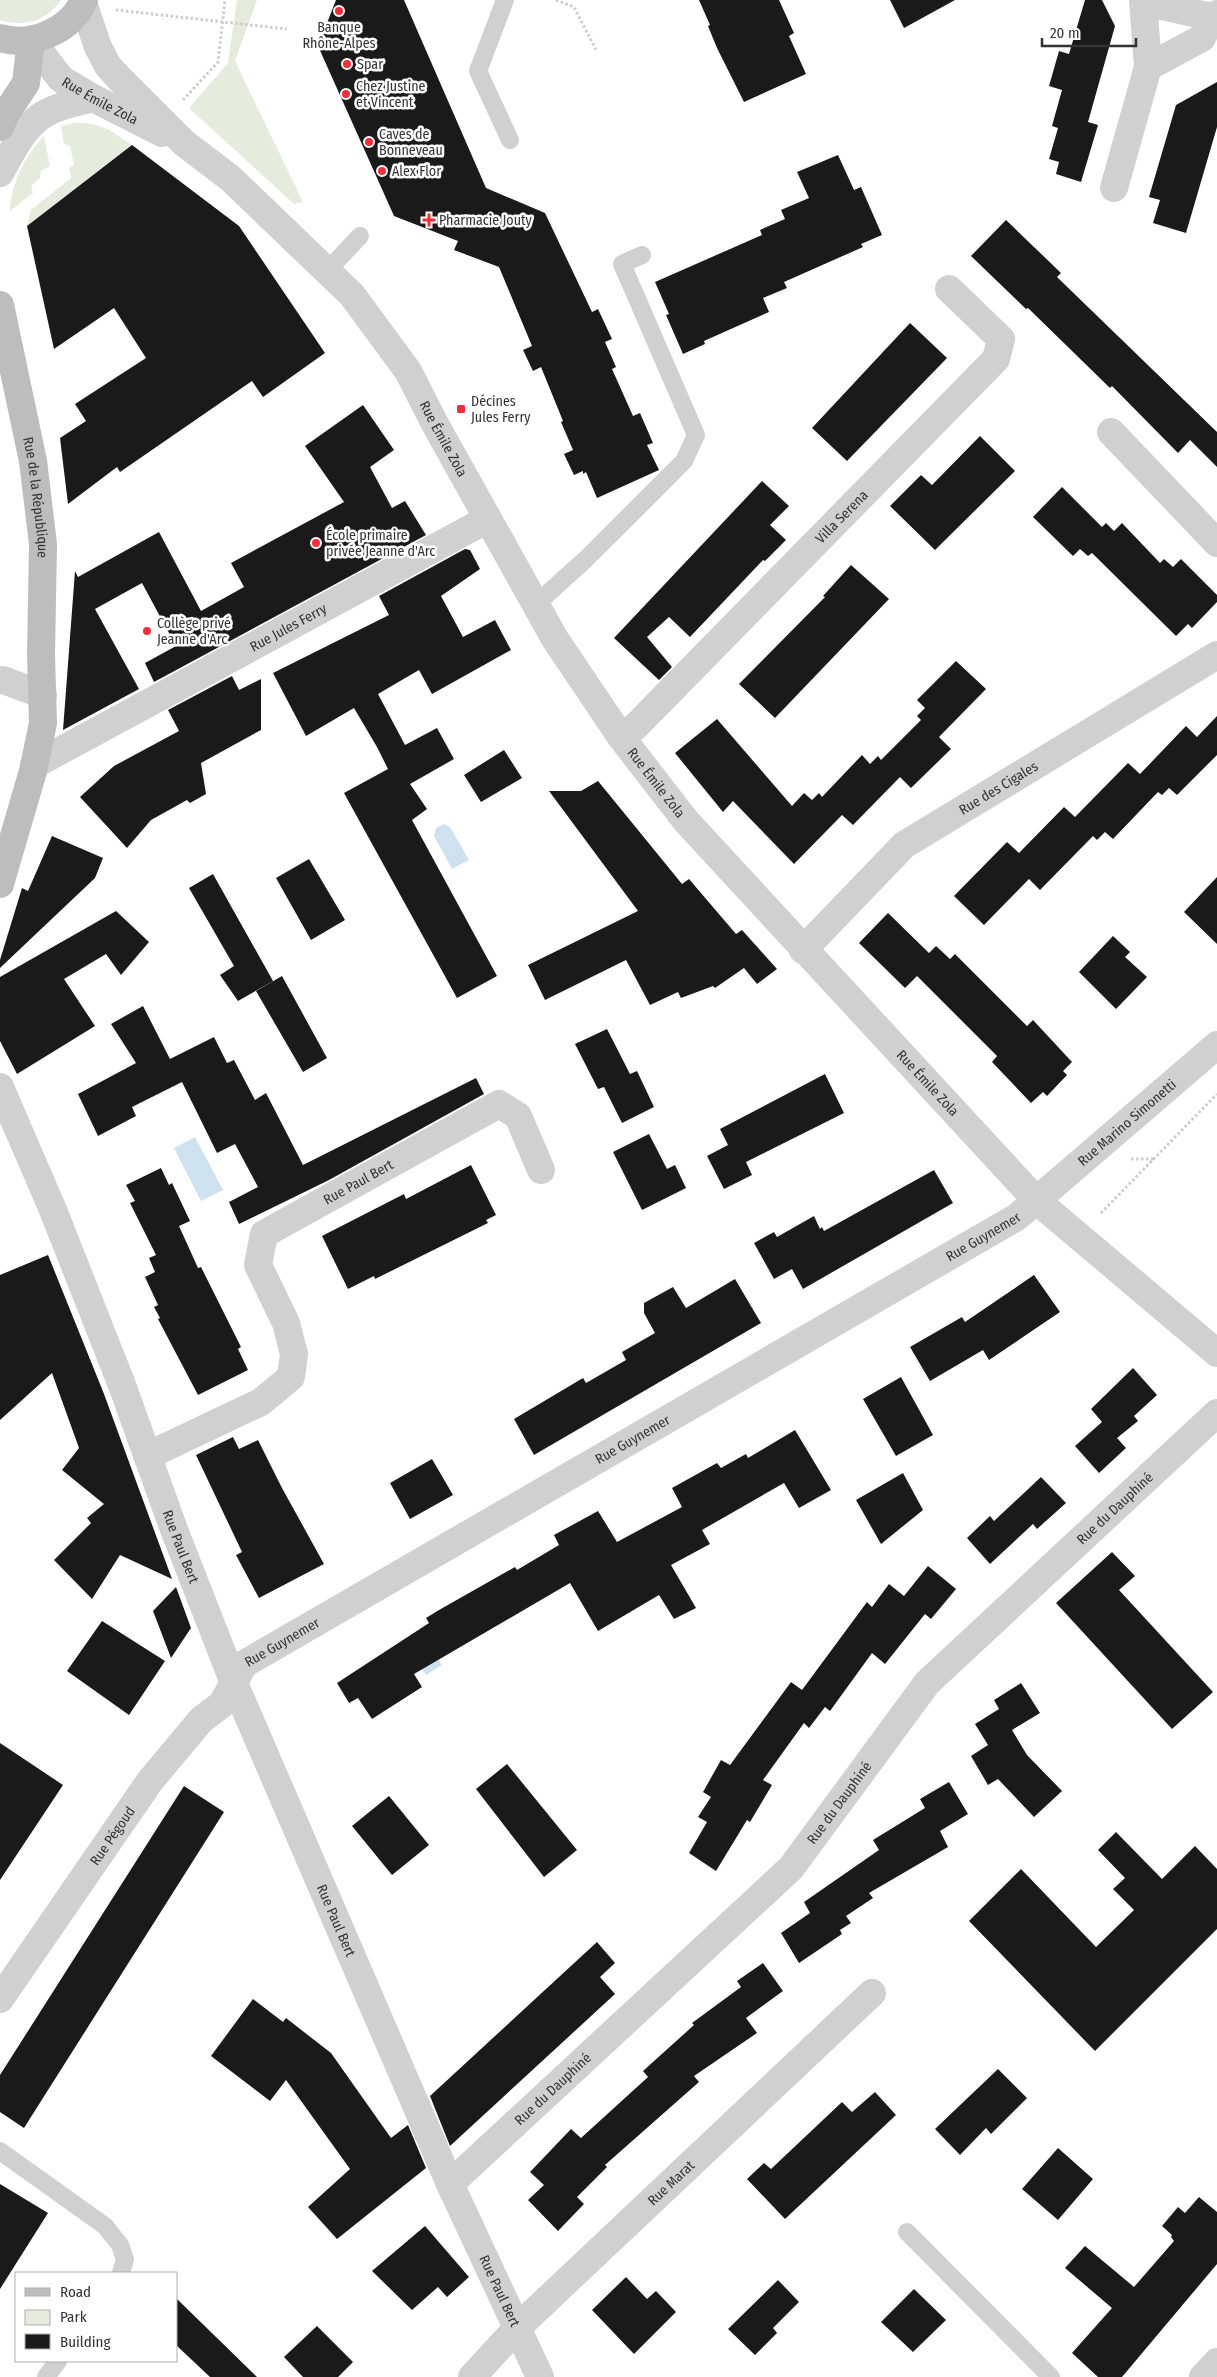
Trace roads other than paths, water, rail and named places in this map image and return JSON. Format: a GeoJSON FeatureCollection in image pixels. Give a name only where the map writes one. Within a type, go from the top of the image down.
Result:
{"type":"FeatureCollection","features":[{"type":"Feature","properties":{"kind":"street"},"geometry":{"type":"LineString","coordinates":[[1114,188],[1148,67],[1143,1],[1214,16],[1202,38],[1148,67]]}},
{"type":"Feature","properties":{"kind":"street"},"geometry":{"type":"LineString","coordinates":[[0,38],[10,41],[31,40],[58,29],[70,21],[84,2]]}},
{"type":"Feature","properties":{"kind":"street","name":"Rue Émile Zola"},"geometry":{"type":"LineString","coordinates":[[84,2],[98,47],[108,66],[184,144],[230,178],[352,295],[408,371],[555,639],[621,737],[686,821],[803,950],[1037,1201],[1217,1353]]}},
{"type":"Feature","properties":{"kind":"street"},"geometry":{"type":"LineString","coordinates":[[0,127],[26,83],[31,40]]}},
{"type":"Feature","properties":{"kind":"street","name":"Rue Émile Zola"},"geometry":{"type":"LineString","coordinates":[[31,40],[62,79],[93,98],[184,144]]}},
{"type":"Feature","properties":{"kind":"street"},"geometry":{"type":"LineString","coordinates":[[0,173],[18,141],[36,120],[48,112],[93,98]]}},
{"type":"Feature","properties":{"kind":"street","name":"Villa Serena"},"geometry":{"type":"LineString","coordinates":[[621,737],[636,726],[996,359],[1001,339],[950,289]]}},
{"type":"Feature","properties":{"kind":"street","name":"Rue de la République"},"geometry":{"type":"LineString","coordinates":[[0,304],[32,461],[43,544],[43,723],[34,764],[0,884]]}},
{"type":"Feature","properties":{"kind":"street"},"geometry":{"type":"LineString","coordinates":[[1111,432],[1217,543]]}},
{"type":"Feature","properties":{"kind":"street","name":"Rue Jules Ferry"},"geometry":{"type":"LineString","coordinates":[[34,764],[488,519]]}},
{"type":"Feature","properties":{"kind":"street","name":"Rue des Cigales"},"geometry":{"type":"LineString","coordinates":[[803,950],[904,845],[1217,655]]}},
{"type":"Feature","properties":{"kind":"street"},"geometry":{"type":"LineString","coordinates":[[3,680],[43,695]]}},
{"type":"Feature","properties":{"kind":"street","name":"Rue Marino Simonetti"},"geometry":{"type":"LineString","coordinates":[[1037,1201],[1217,1045]]}},
{"type":"Feature","properties":{"kind":"street","name":"Rue Paul Bert"},"geometry":{"type":"LineString","coordinates":[[0,1087],[53,1210],[122,1385],[147,1456],[234,1683],[450,2184],[540,2377]]}},
{"type":"Feature","properties":{"kind":"street","name":"Rue Paul Bert"},"geometry":{"type":"LineString","coordinates":[[147,1456],[261,1402],[291,1377],[294,1354],[286,1323],[258,1265],[264,1234],[499,1104],[518,1116],[540,1170]]}},
{"type":"Feature","properties":{"kind":"street","name":"Rue Guynemer"},"geometry":{"type":"LineString","coordinates":[[234,1683],[244,1664],[1004,1226],[1037,1201]]}},
{"type":"Feature","properties":{"kind":"street","name":"Rue du Dauphiné"},"geometry":{"type":"LineString","coordinates":[[450,2184],[790,1868],[927,1684],[1217,1413]]}},
{"type":"Feature","properties":{"kind":"street","name":"Rue Pégoud"},"geometry":{"type":"LineString","coordinates":[[0,1999],[150,1781],[201,1720],[222,1704],[234,1683]]}},
{"type":"Feature","properties":{"kind":"street","name":"Rue Marat"},"geometry":{"type":"LineString","coordinates":[[472,2377],[518,2327],[872,1993]]}},
{"type":"Feature","properties":{"kind":"lane"},"geometry":{"type":"LineString","coordinates":[[505,0],[478,71],[510,140]]}},
{"type":"Feature","properties":{"kind":"lane"},"geometry":{"type":"LineString","coordinates":[[327,271],[360,236]]}},
{"type":"Feature","properties":{"kind":"lane"},"geometry":{"type":"LineString","coordinates":[[535,605],[586,559],[684,461],[696,435],[622,264],[642,255]]}},
{"type":"Feature","properties":{"kind":"lane"},"geometry":{"type":"LineString","coordinates":[[0,2151],[105,2226],[120,2245],[125,2259],[121,2272]]}},
{"type":"Feature","properties":{"kind":"lane"},"geometry":{"type":"LineString","coordinates":[[907,2232],[1051,2377]]}},
{"type":"Feature","properties":{"kind":"lane"},"geometry":{"type":"LineString","coordinates":[[46,2377],[57,2362]]}},
{"type":"Feature","properties":{"kind":"water"},"geometry":{"type":"Polygon","coordinates":[[[444,824],[450,827],[469,860],[452,869],[434,836],[436,828],[444,824]]]}},
{"type":"Feature","properties":{"kind":"water"},"geometry":{"type":"Polygon","coordinates":[[[195,1137],[223,1190],[201,1201],[174,1148],[195,1137]]]}},
{"type":"Feature","properties":{"kind":"water"},"geometry":{"type":"Polygon","coordinates":[[[422,1634],[442,1665],[426,1675],[406,1644],[422,1634]]]}},
{"type":"Feature","properties":{"kind":"place","name":"Banque Rhône-Alpes"},"geometry":{"type":"Point","coordinates":[339,11]}},
{"type":"Feature","properties":{"kind":"place","name":"Spar"},"geometry":{"type":"Point","coordinates":[347,64]}},
{"type":"Feature","properties":{"kind":"place","name":"Chez Justine et Vincent"},"geometry":{"type":"Point","coordinates":[346,94]}},
{"type":"Feature","properties":{"kind":"place","name":"Caves de Bonneveau"},"geometry":{"type":"Point","coordinates":[369,142]}},
{"type":"Feature","properties":{"kind":"place","name":"Alex Flor"},"geometry":{"type":"Point","coordinates":[382,171]}},
{"type":"Feature","properties":{"kind":"place","name":"Pharmacie Jouty"},"geometry":{"type":"Point","coordinates":[429,220]}},
{"type":"Feature","properties":{"kind":"place","name":"Décines Jules Ferry"},"geometry":{"type":"Point","coordinates":[461,409]}},
{"type":"Feature","properties":{"kind":"place","name":"École primaire privée Jeanne d'Arc"},"geometry":{"type":"Point","coordinates":[316,543]}},
{"type":"Feature","properties":{"kind":"place","name":"Collège privé Jeanne d'Arc"},"geometry":{"type":"Point","coordinates":[147,631]}}]}
